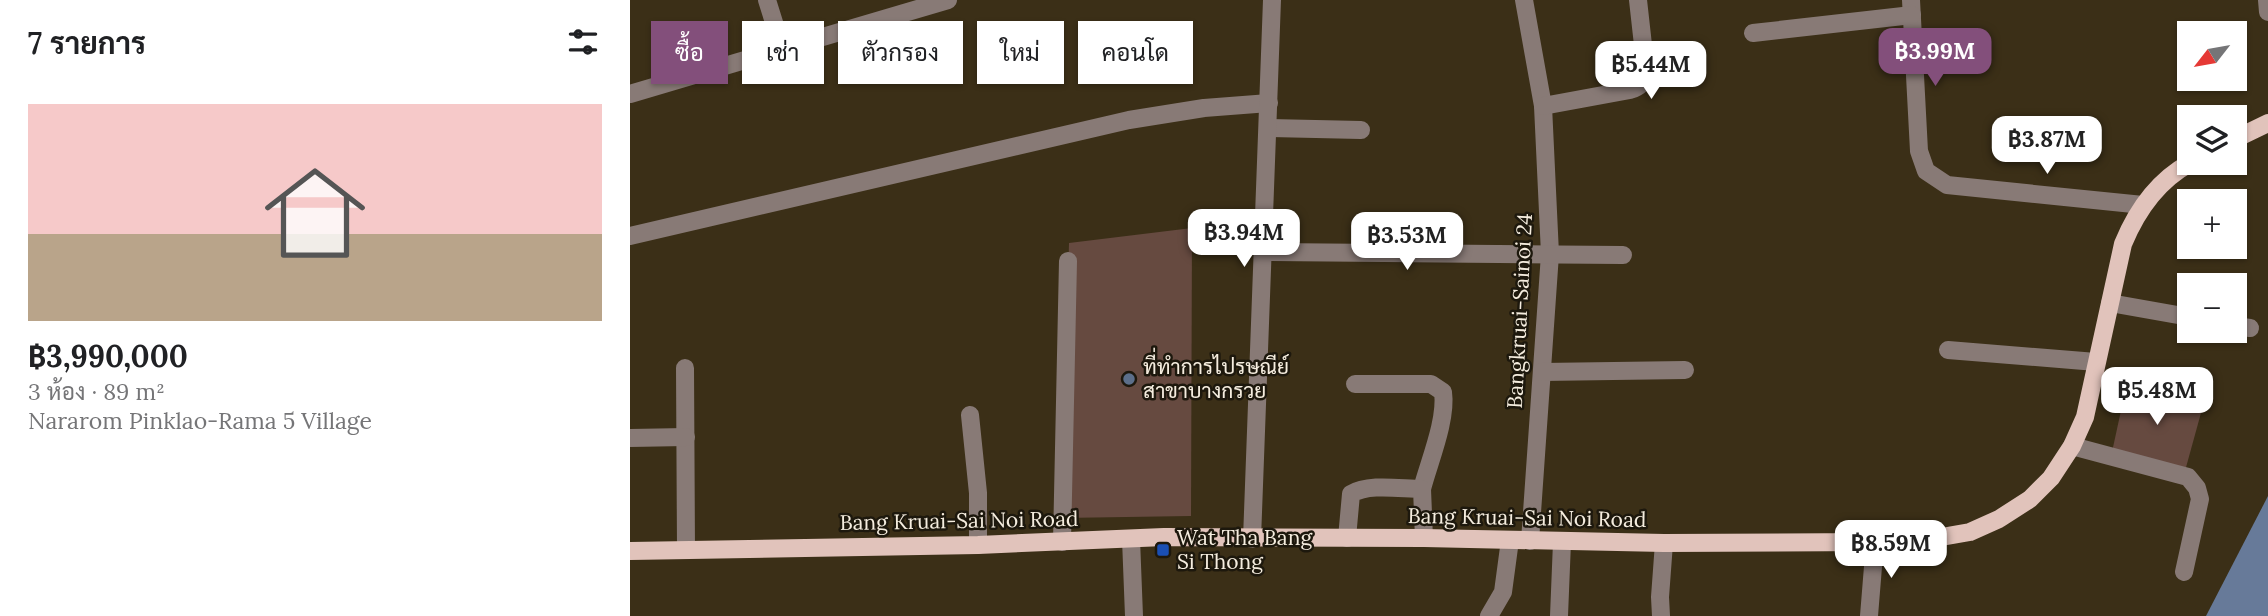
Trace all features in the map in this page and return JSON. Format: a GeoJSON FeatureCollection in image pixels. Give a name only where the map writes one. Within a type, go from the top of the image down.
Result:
{"type":"FeatureCollection","features":[{"type":"Feature","properties":{"kind":"main road"},"geometry":{"type":"LineString","coordinates":[[2247,133],[2268,123]]}},
{"type":"Feature","properties":{"kind":"main road","name":"Bang Kruai-Sai Noi Road"},"geometry":{"type":"LineString","coordinates":[[630,551],[978,545],[1164,537],[1424,538],[1664,543],[1875,542],[1930,539],[1970,532],[1999,519],[2030,499],[2051,478],[2072,446],[2085,417],[2123,244],[2143,205],[2159,185],[2177,172]]}},
{"type":"Feature","properties":{"kind":"street"},"geometry":{"type":"LineString","coordinates":[[767,0],[774,21]]}},
{"type":"Feature","properties":{"kind":"street"},"geometry":{"type":"LineString","coordinates":[[824,36],[947,0]]}},
{"type":"Feature","properties":{"kind":"street"},"geometry":{"type":"LineString","coordinates":[[1252,539],[1272,0]]}},
{"type":"Feature","properties":{"kind":"street","name":"Bangkruai-Sainoi 24"},"geometry":{"type":"LineString","coordinates":[[1524,0],[1543,106],[1550,254],[1530,541]]}},
{"type":"Feature","properties":{"kind":"street"},"geometry":{"type":"LineString","coordinates":[[1543,106],[1630,90],[1644,81],[1646,72],[1637,0]]}},
{"type":"Feature","properties":{"kind":"street"},"geometry":{"type":"LineString","coordinates":[[2267,0],[2268,12]]}},
{"type":"Feature","properties":{"kind":"street"},"geometry":{"type":"LineString","coordinates":[[1753,33],[1912,8],[1919,151],[1926,171],[1947,185],[2143,205]]}},
{"type":"Feature","properties":{"kind":"street"},"geometry":{"type":"LineString","coordinates":[[630,94],[742,60]]}},
{"type":"Feature","properties":{"kind":"street"},"geometry":{"type":"LineString","coordinates":[[630,236],[1129,120],[1203,108],[1269,103]]}},
{"type":"Feature","properties":{"kind":"street"},"geometry":{"type":"LineString","coordinates":[[1269,128],[1361,131]]}},
{"type":"Feature","properties":{"kind":"street"},"geometry":{"type":"LineString","coordinates":[[1264,252],[1623,256]]}},
{"type":"Feature","properties":{"kind":"street"},"geometry":{"type":"LineString","coordinates":[[1062,542],[1068,261]]}},
{"type":"Feature","properties":{"kind":"street"},"geometry":{"type":"LineString","coordinates":[[2110,303],[2177,315]]}},
{"type":"Feature","properties":{"kind":"street"},"geometry":{"type":"LineString","coordinates":[[1948,349],[2096,362]]}},
{"type":"Feature","properties":{"kind":"street"},"geometry":{"type":"LineString","coordinates":[[685,368],[686,550]]}},
{"type":"Feature","properties":{"kind":"street"},"geometry":{"type":"LineString","coordinates":[[1542,372],[1685,370]]}},
{"type":"Feature","properties":{"kind":"street"},"geometry":{"type":"LineString","coordinates":[[1355,384],[1431,384],[1443,392],[1438,430],[1422,489],[1424,538]]}},
{"type":"Feature","properties":{"kind":"street"},"geometry":{"type":"LineString","coordinates":[[970,415],[978,493],[978,545]]}},
{"type":"Feature","properties":{"kind":"street"},"geometry":{"type":"LineString","coordinates":[[630,438],[686,437]]}},
{"type":"Feature","properties":{"kind":"street"},"geometry":{"type":"LineString","coordinates":[[2072,446],[2188,477],[2197,488],[2200,499],[2184,572]]}},
{"type":"Feature","properties":{"kind":"street"},"geometry":{"type":"LineString","coordinates":[[1347,538],[1351,494],[1359,489],[1422,489]]}},
{"type":"Feature","properties":{"kind":"street"},"geometry":{"type":"LineString","coordinates":[[1131,539],[1134,616]]}},
{"type":"Feature","properties":{"kind":"street"},"geometry":{"type":"LineString","coordinates":[[1489,616],[1503,592],[1510,540]]}},
{"type":"Feature","properties":{"kind":"street"},"geometry":{"type":"LineString","coordinates":[[1559,616],[1562,542]]}},
{"type":"Feature","properties":{"kind":"street"},"geometry":{"type":"LineString","coordinates":[[1869,616],[1875,542]]}},
{"type":"Feature","properties":{"kind":"street"},"geometry":{"type":"LineString","coordinates":[[1661,616],[1664,543]]}},
{"type":"Feature","properties":{"kind":"water"},"geometry":{"type":"Polygon","coordinates":[[[2268,496],[2268,616],[2206,616],[2268,496]]]}},
{"type":"Feature","properties":{"kind":"building","name":"ที่ทำการไปรษณีย์ สาขาบางกรวย"},"geometry":{"type":"Polygon","coordinates":[[[1192,228],[1191,516],[1062,518],[1069,243],[1192,228]]]}},
{"type":"Feature","properties":{"kind":"building"},"geometry":{"type":"Polygon","coordinates":[[[2127,383],[2204,402],[2185,471],[2112,452],[2127,383]]]}},
{"type":"Feature","properties":{"kind":"place","name":"ที่ทำการไปรษณีย์ สาขาบางกรวย"},"geometry":{"type":"Point","coordinates":[1129,379]}},
{"type":"Feature","properties":{"kind":"place","name":"Wat Tha Bang Si Thong"},"geometry":{"type":"Point","coordinates":[1163,550]}}]}
